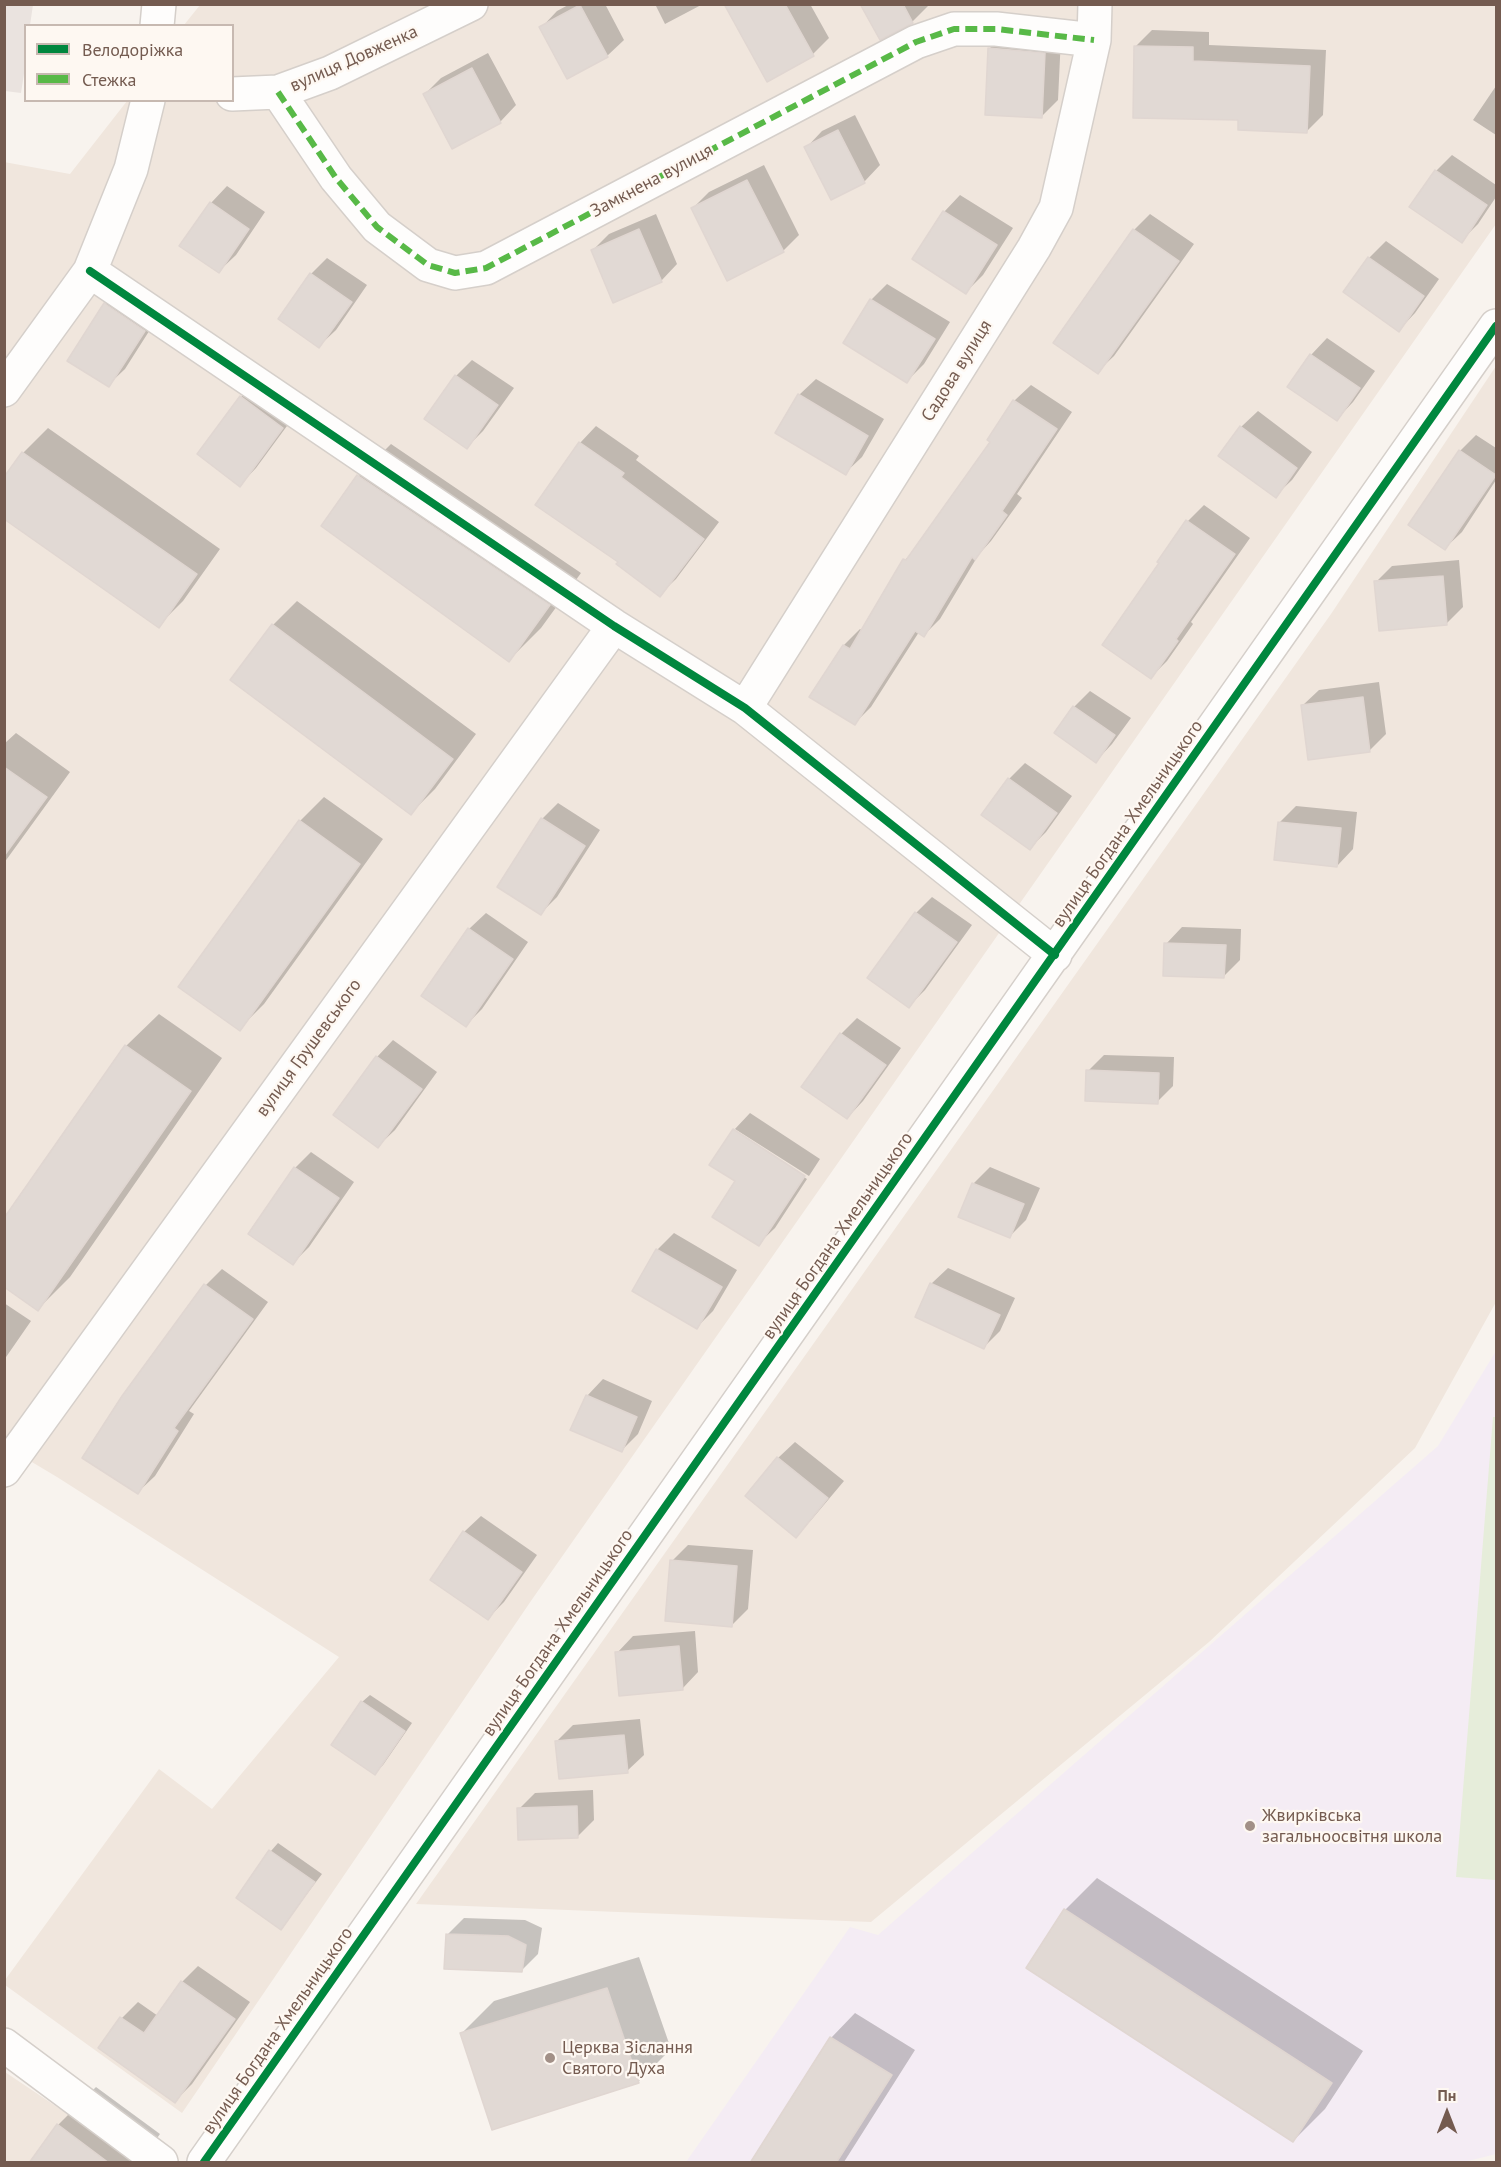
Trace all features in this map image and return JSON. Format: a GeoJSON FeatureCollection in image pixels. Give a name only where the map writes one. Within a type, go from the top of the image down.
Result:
{"type":"FeatureCollection","features":[{"type":"Feature","properties":{"kind":"street"},"geometry":{"type":"LineString","coordinates":[[158,24],[159,4]]}},
{"type":"Feature","properties":{"kind":"street","name":"вулиця Довженка"},"geometry":{"type":"LineString","coordinates":[[234,94],[278,92],[330,73],[471,4]]}},
{"type":"Feature","properties":{"kind":"street","name":"Садова вулиця"},"geometry":{"type":"LineString","coordinates":[[745,708],[1021,268],[1056,208],[1094,40],[1095,4]]}},
{"type":"Feature","properties":{"kind":"street","name":"Замкнена вулиця"},"geometry":{"type":"LineString","coordinates":[[278,92],[336,178],[377,227],[428,265],[455,273],[486,268],[916,42],[954,29],[996,29],[1094,40]]}},
{"type":"Feature","properties":{"kind":"street"},"geometry":{"type":"LineString","coordinates":[[4,390],[90,271],[131,169],[148,102]]}},
{"type":"Feature","properties":{"kind":"street"},"geometry":{"type":"LineString","coordinates":[[90,271],[614,626],[745,708],[1055,955]]}},
{"type":"Feature","properties":{"kind":"street","name":"вулиця Богдана Хмельницького"},"geometry":{"type":"LineString","coordinates":[[204,2163],[1497,326]]}},
{"type":"Feature","properties":{"kind":"street","name":"вулиця Грушевського"},"geometry":{"type":"LineString","coordinates":[[4,1470],[614,626]]}},
{"type":"Feature","properties":{"kind":"street"},"geometry":{"type":"LineString","coordinates":[[4,2045],[161,2163]]}},
{"type":"Feature","properties":{"kind":"shaded area"},"geometry":{"type":"Polygon","coordinates":[[[4,5],[33,5],[30,24],[24,24],[24,74],[21,93],[5,91],[4,5]]]}},
{"type":"Feature","properties":{"kind":"shaded area"},"geometry":{"type":"Polygon","coordinates":[[[200,5],[1496,5],[1496,224],[533,1598],[182,2113],[5,1985],[5,1980],[159,1769],[212,1809],[339,1657],[5,1446],[4,162],[70,174],[126,102],[234,102],[234,24],[185,24],[200,5]]]}},
{"type":"Feature","properties":{"kind":"shaded area"},"geometry":{"type":"Polygon","coordinates":[[[1496,366],[1496,1302],[1415,1448],[1209,1642],[871,1922],[416,1904],[1331,614],[1496,366]]]}},
{"type":"Feature","properties":{"kind":"shaded area","name":"Жвирківська загальноосвітня школа"},"geometry":{"type":"Polygon","coordinates":[[[1496,1351],[1496,2154],[1464,2162],[686,2162],[850,1927],[878,1935],[1438,1446],[1496,1351]]]}},
{"type":"Feature","properties":{"kind":"shaded area"},"geometry":{"type":"Polygon","coordinates":[[[5,2072],[139,2162],[5,2162],[5,2072]]]}},
{"type":"Feature","properties":{"kind":"green space"},"geometry":{"type":"Polygon","coordinates":[[[1493,1417],[1496,1417],[1496,1880],[1456,1877],[1493,1417]]]}},
{"type":"Feature","properties":{"kind":"building"},"geometry":{"type":"Polygon","coordinates":[[[724,4],[785,4],[814,56],[767,82],[724,4]]]}},
{"type":"Feature","properties":{"kind":"building"},"geometry":{"type":"Polygon","coordinates":[[[860,4],[903,4],[913,23],[880,40],[860,4]]]}},
{"type":"Feature","properties":{"kind":"building"},"geometry":{"type":"Polygon","coordinates":[[[580,5],[608,57],[567,79],[539,27],[580,5]]]}},
{"type":"Feature","properties":{"kind":"building"},"geometry":{"type":"Polygon","coordinates":[[[1134,46],[1193,47],[1193,61],[1310,66],[1307,133],[1238,130],[1238,120],[1133,118],[1134,46]]]}},
{"type":"Feature","properties":{"kind":"building"},"geometry":{"type":"Polygon","coordinates":[[[988,48],[1045,53],[1042,118],[985,115],[988,48]]]}},
{"type":"Feature","properties":{"kind":"building"},"geometry":{"type":"Polygon","coordinates":[[[472,68],[501,123],[452,149],[423,94],[472,68]]]}},
{"type":"Feature","properties":{"kind":"building"},"geometry":{"type":"Polygon","coordinates":[[[838,130],[865,183],[831,200],[804,147],[838,130]]]}},
{"type":"Feature","properties":{"kind":"building"},"geometry":{"type":"Polygon","coordinates":[[[1435,170],[1487,205],[1462,243],[1409,207],[1435,170]]]}},
{"type":"Feature","properties":{"kind":"building"},"geometry":{"type":"Polygon","coordinates":[[[747,180],[784,252],[727,281],[691,208],[747,180]]]}},
{"type":"Feature","properties":{"kind":"building"},"geometry":{"type":"Polygon","coordinates":[[[210,202],[249,229],[219,273],[179,246],[210,202]]]}},
{"type":"Feature","properties":{"kind":"building"},"geometry":{"type":"Polygon","coordinates":[[[943,211],[997,245],[966,294],[912,259],[943,211]]]}},
{"type":"Feature","properties":{"kind":"building"},"geometry":{"type":"Polygon","coordinates":[[[639,229],[662,282],[613,303],[591,250],[639,229]]]}},
{"type":"Feature","properties":{"kind":"building"},"geometry":{"type":"Polygon","coordinates":[[[1133,229],[1179,261],[1098,374],[1053,343],[1133,229]]]}},
{"type":"Feature","properties":{"kind":"building"},"geometry":{"type":"Polygon","coordinates":[[[1368,257],[1424,296],[1399,332],[1343,292],[1368,257]]]}},
{"type":"Feature","properties":{"kind":"building"},"geometry":{"type":"Polygon","coordinates":[[[310,273],[352,302],[319,348],[278,319],[310,273]]]}},
{"type":"Feature","properties":{"kind":"building"},"geometry":{"type":"Polygon","coordinates":[[[870,299],[935,339],[907,383],[843,343],[870,299]]]}},
{"type":"Feature","properties":{"kind":"building"},"geometry":{"type":"Polygon","coordinates":[[[104,303],[145,331],[109,387],[67,361],[104,303]]]}},
{"type":"Feature","properties":{"kind":"building"},"geometry":{"type":"Polygon","coordinates":[[[1310,354],[1360,388],[1337,421],[1287,387],[1310,354]]]}},
{"type":"Feature","properties":{"kind":"building"},"geometry":{"type":"Polygon","coordinates":[[[455,375],[498,405],[467,449],[424,419],[455,375]]]}},
{"type":"Feature","properties":{"kind":"building"},"geometry":{"type":"Polygon","coordinates":[[[798,394],[868,436],[846,475],[775,433],[798,394]]]}},
{"type":"Feature","properties":{"kind":"building"},"geometry":{"type":"Polygon","coordinates":[[[240,396],[283,428],[240,487],[197,454],[240,396]]]}},
{"type":"Feature","properties":{"kind":"building"},"geometry":{"type":"Polygon","coordinates":[[[1013,400],[1057,429],[1002,511],[1007,515],[975,560],[972,557],[924,637],[915,631],[855,725],[809,697],[843,645],[850,649],[903,559],[906,560],[990,442],[987,440],[1013,400]]]}},
{"type":"Feature","properties":{"kind":"building"},"geometry":{"type":"Polygon","coordinates":[[[1240,426],[1297,468],[1276,498],[1218,456],[1240,426]]]}},
{"type":"Feature","properties":{"kind":"building"},"geometry":{"type":"Polygon","coordinates":[[[579,442],[624,473],[621,477],[704,539],[660,597],[616,564],[618,562],[535,505],[579,442]]]}},
{"type":"Feature","properties":{"kind":"building"},"geometry":{"type":"Polygon","coordinates":[[[1459,450],[1496,475],[1445,550],[1408,525],[1459,450]]]}},
{"type":"Feature","properties":{"kind":"building"},"geometry":{"type":"Polygon","coordinates":[[[22,452],[197,574],[159,628],[4,519],[4,477],[22,452]]]}},
{"type":"Feature","properties":{"kind":"building"},"geometry":{"type":"Polygon","coordinates":[[[357,475],[550,605],[509,662],[321,526],[357,475]]]}},
{"type":"Feature","properties":{"kind":"building"},"geometry":{"type":"Polygon","coordinates":[[[1186,520],[1235,554],[1151,679],[1102,645],[1186,520]]]}},
{"type":"Feature","properties":{"kind":"building"},"geometry":{"type":"Polygon","coordinates":[[[1443,576],[1447,625],[1379,631],[1374,581],[1443,576]]]}},
{"type":"Feature","properties":{"kind":"building"},"geometry":{"type":"Polygon","coordinates":[[[272,624],[453,759],[411,815],[230,680],[272,624]]]}},
{"type":"Feature","properties":{"kind":"building"},"geometry":{"type":"Polygon","coordinates":[[[1363,697],[1370,752],[1308,760],[1301,705],[1363,697]]]}},
{"type":"Feature","properties":{"kind":"building"},"geometry":{"type":"Polygon","coordinates":[[[1073,706],[1115,735],[1096,763],[1054,733],[1073,706]]]}},
{"type":"Feature","properties":{"kind":"building"},"geometry":{"type":"Polygon","coordinates":[[[4,767],[47,797],[4,856],[4,767]]]}},
{"type":"Feature","properties":{"kind":"building"},"geometry":{"type":"Polygon","coordinates":[[[1008,778],[1057,813],[1030,850],[981,815],[1008,778]]]}},
{"type":"Feature","properties":{"kind":"building"},"geometry":{"type":"Polygon","coordinates":[[[541,818],[585,846],[541,915],[497,887],[541,818]]]}},
{"type":"Feature","properties":{"kind":"building"},"geometry":{"type":"Polygon","coordinates":[[[299,820],[360,864],[240,1031],[178,987],[299,820]]]}},
{"type":"Feature","properties":{"kind":"building"},"geometry":{"type":"Polygon","coordinates":[[[1278,822],[1341,828],[1337,867],[1274,860],[1278,822]]]}},
{"type":"Feature","properties":{"kind":"building"},"geometry":{"type":"Polygon","coordinates":[[[915,912],[957,942],[909,1008],[867,978],[915,912]]]}},
{"type":"Feature","properties":{"kind":"building"},"geometry":{"type":"Polygon","coordinates":[[[468,928],[513,959],[466,1027],[421,996],[468,928]]]}},
{"type":"Feature","properties":{"kind":"building"},"geometry":{"type":"Polygon","coordinates":[[[1164,943],[1226,945],[1224,978],[1163,976],[1164,943]]]}},
{"type":"Feature","properties":{"kind":"building"},"geometry":{"type":"Polygon","coordinates":[[[840,1033],[886,1065],[847,1119],[801,1087],[840,1033]]]}},
{"type":"Feature","properties":{"kind":"building"},"geometry":{"type":"Polygon","coordinates":[[[125,1045],[191,1091],[38,1311],[4,1287],[4,1218],[125,1045]]]}},
{"type":"Feature","properties":{"kind":"building"},"geometry":{"type":"Polygon","coordinates":[[[376,1056],[422,1089],[378,1148],[333,1115],[376,1056]]]}},
{"type":"Feature","properties":{"kind":"building"},"geometry":{"type":"Polygon","coordinates":[[[1086,1070],[1159,1073],[1158,1104],[1085,1101],[1086,1070]]]}},
{"type":"Feature","properties":{"kind":"building"},"geometry":{"type":"Polygon","coordinates":[[[733,1129],[805,1176],[759,1246],[712,1217],[735,1181],[709,1165],[733,1129]]]}},
{"type":"Feature","properties":{"kind":"building"},"geometry":{"type":"Polygon","coordinates":[[[294,1167],[339,1198],[293,1265],[248,1234],[294,1167]]]}},
{"type":"Feature","properties":{"kind":"building"},"geometry":{"type":"Polygon","coordinates":[[[972,1183],[1024,1204],[1010,1238],[958,1217],[972,1183]]]}},
{"type":"Feature","properties":{"kind":"building"},"geometry":{"type":"Polygon","coordinates":[[[656,1249],[722,1287],[697,1329],[632,1291],[656,1249]]]}},
{"type":"Feature","properties":{"kind":"building"},"geometry":{"type":"Polygon","coordinates":[[[930,1283],[1000,1315],[984,1349],[915,1317],[930,1283]]]}},
{"type":"Feature","properties":{"kind":"building"},"geometry":{"type":"Polygon","coordinates":[[[204,1284],[253,1319],[174,1428],[178,1431],[138,1494],[82,1458],[122,1396],[204,1284]]]}},
{"type":"Feature","properties":{"kind":"building"},"geometry":{"type":"Polygon","coordinates":[[[586,1395],[637,1417],[622,1452],[570,1430],[586,1395]]]}},
{"type":"Feature","properties":{"kind":"building"},"geometry":{"type":"Polygon","coordinates":[[[777,1457],[828,1498],[796,1538],[745,1496],[777,1457]]]}},
{"type":"Feature","properties":{"kind":"building"},"geometry":{"type":"Polygon","coordinates":[[[463,1531],[522,1572],[488,1620],[430,1580],[463,1531]]]}},
{"type":"Feature","properties":{"kind":"building"},"geometry":{"type":"Polygon","coordinates":[[[670,1560],[737,1566],[732,1627],[665,1621],[670,1560]]]}},
{"type":"Feature","properties":{"kind":"building"},"geometry":{"type":"Polygon","coordinates":[[[679,1646],[683,1690],[619,1696],[615,1652],[679,1646]]]}},
{"type":"Feature","properties":{"kind":"building"},"geometry":{"type":"Polygon","coordinates":[[[361,1701],[405,1731],[375,1775],[331,1745],[361,1701]]]}},
{"type":"Feature","properties":{"kind":"building"},"geometry":{"type":"Polygon","coordinates":[[[624,1735],[628,1773],[559,1779],[555,1741],[624,1735]]]}},
{"type":"Feature","properties":{"kind":"building"},"geometry":{"type":"Polygon","coordinates":[[[577,1806],[578,1838],[518,1840],[517,1808],[577,1806]]]}},
{"type":"Feature","properties":{"kind":"building"},"geometry":{"type":"Polygon","coordinates":[[[269,1850],[315,1882],[281,1930],[236,1898],[269,1850]]]}},
{"type":"Feature","properties":{"kind":"building"},"geometry":{"type":"Polygon","coordinates":[[[1064,1909],[1332,2083],[1293,2142],[1026,1968],[1064,1909]]]}},
{"type":"Feature","properties":{"kind":"building"},"geometry":{"type":"Polygon","coordinates":[[[446,1934],[508,1936],[526,1945],[522,1972],[444,1969],[446,1934]]]}},
{"type":"Feature","properties":{"kind":"building"},"geometry":{"type":"Polygon","coordinates":[[[181,1981],[235,2019],[175,2103],[98,2048],[120,2017],[144,2033],[181,1981]]]}},
{"type":"Feature","properties":{"kind":"building","name":"Церква Зіслання Святого Духа"},"geometry":{"type":"Polygon","coordinates":[[[607,1988],[639,2083],[492,2130],[460,2033],[607,1988]]]}},
{"type":"Feature","properties":{"kind":"building"},"geometry":{"type":"Polygon","coordinates":[[[830,2037],[892,2075],[836,2163],[750,2163],[830,2037]]]}},
{"type":"Feature","properties":{"kind":"building"},"geometry":{"type":"Polygon","coordinates":[[[57,2124],[109,2163],[29,2163],[57,2124]]]}},
{"type":"Feature","properties":{"kind":"marked path"},"geometry":{"type":"LineString","coordinates":[[278,92],[336,178],[377,227],[428,265],[455,273],[486,268],[916,42],[954,29],[996,29],[1094,40]]}},
{"type":"Feature","properties":{"kind":"cycle path"},"geometry":{"type":"LineString","coordinates":[[90,271],[614,626],[745,708],[1055,955]]}},
{"type":"Feature","properties":{"kind":"cycle path"},"geometry":{"type":"LineString","coordinates":[[204,2162],[1496,326]]}},
{"type":"Feature","properties":{"kind":"place","name":"Жвирківська загальноосвітня школа"},"geometry":{"type":"Point","coordinates":[1250,1826]}},
{"type":"Feature","properties":{"kind":"place","name":"Церква Зіслання Святого Духа"},"geometry":{"type":"Point","coordinates":[550,2058]}}]}
